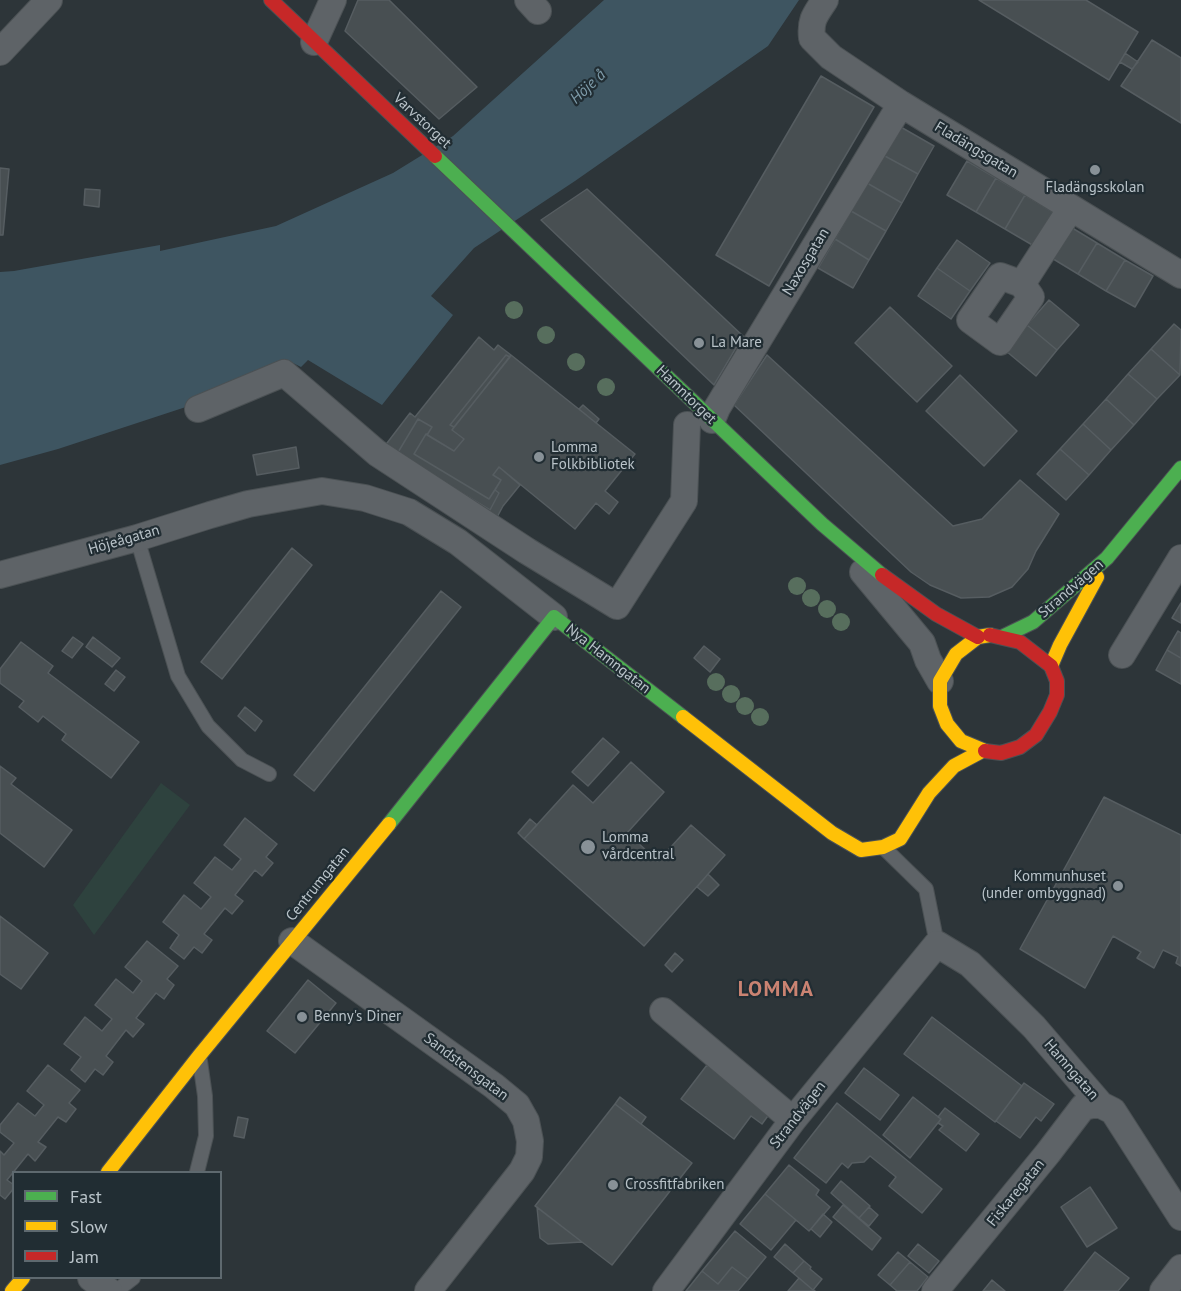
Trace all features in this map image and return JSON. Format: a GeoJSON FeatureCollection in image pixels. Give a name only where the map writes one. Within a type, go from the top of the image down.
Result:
{"type":"FeatureCollection","features":[{"type":"Feature","properties":{"kind":"street"},"geometry":{"type":"LineString","coordinates":[[0,52],[49,0]]}},
{"type":"Feature","properties":{"kind":"street","name":"Varvstorget"},"geometry":{"type":"LineString","coordinates":[[271,0],[551,266]]}},
{"type":"Feature","properties":{"kind":"street"},"geometry":{"type":"LineString","coordinates":[[314,42],[333,0]]}},
{"type":"Feature","properties":{"kind":"street","name":"Fladängsgatan"},"geometry":{"type":"LineString","coordinates":[[825,0],[814,15],[811,25],[812,38],[831,57],[901,104],[1181,275]]}},
{"type":"Feature","properties":{"kind":"street","name":"Naxosgatan"},"geometry":{"type":"LineString","coordinates":[[712,420],[717,408],[901,104]]}},
{"type":"Feature","properties":{"kind":"street"},"geometry":{"type":"LineString","coordinates":[[1022,284],[1071,208]]}},
{"type":"Feature","properties":{"kind":"street","name":"Hamntorget"},"geometry":{"type":"LineString","coordinates":[[551,266],[822,524],[895,585],[944,620],[978,638]]}},
{"type":"Feature","properties":{"kind":"street"},"geometry":{"type":"LineString","coordinates":[[198,409],[284,373],[377,453],[527,551],[617,606],[684,501],[687,425]]}},
{"type":"Feature","properties":{"kind":"street","name":"Strandvägen"},"geometry":{"type":"LineString","coordinates":[[1002,637],[1033,622],[1107,558],[1181,468]]}},
{"type":"Feature","properties":{"kind":"street","name":"Nya Hamngatan"},"geometry":{"type":"LineString","coordinates":[[248,504],[322,491],[364,498],[410,512],[458,542],[832,834],[861,850],[883,847]]}},
{"type":"Feature","properties":{"kind":"street","name":"Höjeågatan"},"geometry":{"type":"LineString","coordinates":[[0,574],[137,538],[248,504]]}},
{"type":"Feature","properties":{"kind":"street","name":"Hamntorget"},"geometry":{"type":"LineString","coordinates":[[822,524],[922,643],[928,660],[940,681]]}},
{"type":"Feature","properties":{"kind":"street","name":"Strandvägen"},"geometry":{"type":"LineString","coordinates":[[1051,666],[1107,558]]}},
{"type":"Feature","properties":{"kind":"street"},"geometry":{"type":"LineString","coordinates":[[1122,654],[1181,558]]}},
{"type":"Feature","properties":{"kind":"street","name":"Centrumgatan"},"geometry":{"type":"LineString","coordinates":[[110,1171],[199,1056],[554,617]]}},
{"type":"Feature","properties":{"kind":"street"},"geometry":{"type":"LineString","coordinates":[[990,635],[1002,637],[1020,642],[1051,666],[1057,681],[1057,695],[1036,735],[1020,747],[1001,753],[982,751],[961,741],[947,724],[940,706],[940,681],[956,654],[978,638],[990,635]]}},
{"type":"Feature","properties":{"kind":"street"},"geometry":{"type":"LineString","coordinates":[[929,793],[943,754],[947,724]]}},
{"type":"Feature","properties":{"kind":"street"},"geometry":{"type":"LineString","coordinates":[[883,847],[900,839],[929,793],[954,766],[982,751]]}},
{"type":"Feature","properties":{"kind":"street","name":"Sandstensgatan"},"geometry":{"type":"LineString","coordinates":[[292,941],[494,1086],[517,1105],[526,1121],[530,1149],[522,1171],[428,1291]]}},
{"type":"Feature","properties":{"kind":"street","name":"Strandvägen"},"geometry":{"type":"LineString","coordinates":[[666,1291],[793,1120],[937,944]]}},
{"type":"Feature","properties":{"kind":"street","name":"Hamngatan"},"geometry":{"type":"LineString","coordinates":[[937,944],[970,964],[1034,1027],[1101,1105],[1113,1111],[1181,1217]]}},
{"type":"Feature","properties":{"kind":"street"},"geometry":{"type":"LineString","coordinates":[[663,1011],[793,1120]]}},
{"type":"Feature","properties":{"kind":"street","name":"Fiskaregatan"},"geometry":{"type":"LineString","coordinates":[[935,1291],[1083,1107],[1101,1105]]}},
{"type":"Feature","properties":{"kind":"street"},"geometry":{"type":"LineString","coordinates":[[1163,1291],[1181,1268]]}},
{"type":"Feature","properties":{"kind":"street"},"geometry":{"type":"LineString","coordinates":[[12,1291],[22,1279]]}},
{"type":"Feature","properties":{"kind":"street"},"geometry":{"type":"LineString","coordinates":[[92,1279],[109,1291]]}},
{"type":"Feature","properties":{"kind":"lane"},"geometry":{"type":"LineString","coordinates":[[137,538],[178,676],[208,726],[242,760],[269,774]]}},
{"type":"Feature","properties":{"kind":"lane"},"geometry":{"type":"LineString","coordinates":[[883,847],[927,889],[937,944]]}},
{"type":"Feature","properties":{"kind":"lane"},"geometry":{"type":"LineString","coordinates":[[197,1171],[206,1136],[205,1096],[199,1056]]}},
{"type":"Feature","properties":{"kind":"lane"},"geometry":{"type":"LineString","coordinates":[[116,1291],[132,1279]]}},
{"type":"Feature","properties":{"kind":"green space"},"geometry":{"type":"Polygon","coordinates":[[[161,783],[190,805],[94,935],[73,905],[161,783]]]}},
{"type":"Feature","properties":{"kind":"water","name":"Höje å"},"geometry":{"type":"Polygon","coordinates":[[[604,0],[799,0],[768,46],[575,181],[474,248],[431,296],[453,315],[382,405],[308,360],[301,367],[287,360],[279,361],[217,391],[198,403],[58,449],[0,465],[0,272],[160,245],[160,251],[276,226],[393,173],[453,136],[604,0]]]}},
{"type":"Feature","properties":{"kind":"building"},"geometry":{"type":"Polygon","coordinates":[[[358,0],[389,0],[477,87],[439,119],[345,31],[358,0]]]}},
{"type":"Feature","properties":{"kind":"building"},"geometry":{"type":"Polygon","coordinates":[[[979,0],[1086,0],[1138,32],[1109,80],[979,0]]]}},
{"type":"Feature","properties":{"kind":"building"},"geometry":{"type":"Polygon","coordinates":[[[1152,40],[1181,58],[1181,123],[1121,86],[1152,40]]]}},
{"type":"Feature","properties":{"kind":"building"},"geometry":{"type":"Polygon","coordinates":[[[1125,53],[1138,62],[1132,69],[1120,62],[1125,53]]]}},
{"type":"Feature","properties":{"kind":"building"},"geometry":{"type":"Polygon","coordinates":[[[821,76],[874,107],[769,286],[716,255],[821,76]]]}},
{"type":"Feature","properties":{"kind":"building"},"geometry":{"type":"Polygon","coordinates":[[[899,126],[934,146],[918,174],[883,155],[899,126]]]}},
{"type":"Feature","properties":{"kind":"building"},"geometry":{"type":"Polygon","coordinates":[[[883,155],[918,174],[902,203],[867,183],[883,155]]]}},
{"type":"Feature","properties":{"kind":"building"},"geometry":{"type":"Polygon","coordinates":[[[967,161],[996,178],[976,212],[947,195],[967,161]]]}},
{"type":"Feature","properties":{"kind":"building"},"geometry":{"type":"Polygon","coordinates":[[[0,168],[9,169],[3,235],[0,235],[0,168]]]}},
{"type":"Feature","properties":{"kind":"building"},"geometry":{"type":"Polygon","coordinates":[[[996,178],[1025,195],[1005,229],[976,212],[996,178]]]}},
{"type":"Feature","properties":{"kind":"building"},"geometry":{"type":"Polygon","coordinates":[[[867,183],[902,203],[886,231],[851,211],[867,183]]]}},
{"type":"Feature","properties":{"kind":"building"},"geometry":{"type":"Polygon","coordinates":[[[85,189],[100,190],[99,207],[84,205],[85,189]]]}},
{"type":"Feature","properties":{"kind":"building"},"geometry":{"type":"Polygon","coordinates":[[[587,189],[743,336],[714,385],[541,220],[587,189]]]}},
{"type":"Feature","properties":{"kind":"building"},"geometry":{"type":"Polygon","coordinates":[[[1025,195],[1053,212],[1034,246],[1005,229],[1025,195]]]}},
{"type":"Feature","properties":{"kind":"building"},"geometry":{"type":"Polygon","coordinates":[[[851,211],[886,231],[869,260],[835,239],[851,211]]]}},
{"type":"Feature","properties":{"kind":"building"},"geometry":{"type":"Polygon","coordinates":[[[1069,226],[1097,243],[1078,274],[1050,257],[1069,226]]]}},
{"type":"Feature","properties":{"kind":"building"},"geometry":{"type":"Polygon","coordinates":[[[835,239],[869,260],[853,288],[818,268],[835,239]]]}},
{"type":"Feature","properties":{"kind":"building"},"geometry":{"type":"Polygon","coordinates":[[[957,240],[990,263],[970,291],[937,268],[957,240]]]}},
{"type":"Feature","properties":{"kind":"building"},"geometry":{"type":"Polygon","coordinates":[[[1097,243],[1125,260],[1106,291],[1078,274],[1097,243]]]}},
{"type":"Feature","properties":{"kind":"building"},"geometry":{"type":"Polygon","coordinates":[[[1125,260],[1153,276],[1135,307],[1106,291],[1125,260]]]}},
{"type":"Feature","properties":{"kind":"building"},"geometry":{"type":"Polygon","coordinates":[[[937,268],[970,291],[951,319],[918,296],[937,268]]]}},
{"type":"Feature","properties":{"kind":"building"},"geometry":{"type":"Polygon","coordinates":[[[1049,300],[1079,325],[1057,350],[1027,325],[1049,300]]]}},
{"type":"Feature","properties":{"kind":"building"},"geometry":{"type":"Polygon","coordinates":[[[890,307],[952,366],[917,402],[855,343],[890,307]]]}},
{"type":"Feature","properties":{"kind":"building"},"geometry":{"type":"Polygon","coordinates":[[[1174,324],[1181,330],[1180,375],[1151,349],[1174,324]]]}},
{"type":"Feature","properties":{"kind":"building"},"geometry":{"type":"Polygon","coordinates":[[[1027,325],[1057,350],[1036,376],[1006,351],[1027,325]]]}},
{"type":"Feature","properties":{"kind":"building"},"geometry":{"type":"Polygon","coordinates":[[[479,337],[494,350],[498,345],[511,355],[510,357],[506,355],[450,425],[454,427],[452,430],[464,439],[454,451],[427,435],[432,427],[418,419],[397,454],[490,510],[499,493],[495,490],[501,480],[493,475],[499,467],[520,485],[503,506],[495,521],[384,447],[410,413],[415,417],[479,337]]]}},
{"type":"Feature","properties":{"kind":"building"},"geometry":{"type":"Polygon","coordinates":[[[1151,349],[1180,375],[1157,399],[1128,374],[1151,349]]]}},
{"type":"Feature","properties":{"kind":"building"},"geometry":{"type":"Polygon","coordinates":[[[506,355],[510,357],[454,427],[450,425],[506,355]]]}},
{"type":"Feature","properties":{"kind":"building"},"geometry":{"type":"Polygon","coordinates":[[[511,355],[635,454],[605,491],[618,502],[609,514],[596,503],[575,529],[499,467],[493,475],[501,480],[489,499],[414,454],[426,434],[454,451],[464,439],[452,430],[511,355]]]}},
{"type":"Feature","properties":{"kind":"building"},"geometry":{"type":"Polygon","coordinates":[[[767,355],[953,526],[982,519],[1020,480],[1059,514],[1036,551],[1028,569],[1012,587],[989,597],[961,598],[930,585],[911,572],[734,405],[767,355]]]}},
{"type":"Feature","properties":{"kind":"building"},"geometry":{"type":"Polygon","coordinates":[[[1128,374],[1157,399],[1134,425],[1106,399],[1128,374]]]}},
{"type":"Feature","properties":{"kind":"building"},"geometry":{"type":"Polygon","coordinates":[[[960,375],[1017,431],[984,466],[926,411],[960,375]]]}},
{"type":"Feature","properties":{"kind":"building"},"geometry":{"type":"Polygon","coordinates":[[[1106,399],[1134,425],[1111,450],[1083,424],[1106,399]]]}},
{"type":"Feature","properties":{"kind":"building"},"geometry":{"type":"Polygon","coordinates":[[[583,405],[599,419],[596,423],[579,409],[583,405]]]}},
{"type":"Feature","properties":{"kind":"building"},"geometry":{"type":"Polygon","coordinates":[[[418,419],[432,427],[414,454],[489,499],[495,490],[499,493],[490,510],[397,454],[418,419]]]}},
{"type":"Feature","properties":{"kind":"building"},"geometry":{"type":"Polygon","coordinates":[[[1083,424],[1111,450],[1089,475],[1060,449],[1083,424]]]}},
{"type":"Feature","properties":{"kind":"building"},"geometry":{"type":"Polygon","coordinates":[[[296,447],[299,468],[257,475],[253,455],[296,447]]]}},
{"type":"Feature","properties":{"kind":"building"},"geometry":{"type":"Polygon","coordinates":[[[1060,449],[1089,475],[1066,500],[1037,474],[1060,449]]]}},
{"type":"Feature","properties":{"kind":"building"},"geometry":{"type":"Polygon","coordinates":[[[292,548],[312,565],[222,679],[201,662],[292,548]]]}},
{"type":"Feature","properties":{"kind":"building"},"geometry":{"type":"Polygon","coordinates":[[[441,591],[461,607],[314,791],[294,775],[441,591]]]}},
{"type":"Feature","properties":{"kind":"building"},"geometry":{"type":"Polygon","coordinates":[[[1181,603],[1181,623],[1172,618],[1181,603]]]}},
{"type":"Feature","properties":{"kind":"building"},"geometry":{"type":"Polygon","coordinates":[[[1178,631],[1181,633],[1181,658],[1167,650],[1178,631]]]}},
{"type":"Feature","properties":{"kind":"building"},"geometry":{"type":"Polygon","coordinates":[[[73,637],[83,644],[72,658],[62,651],[73,637]]]}},
{"type":"Feature","properties":{"kind":"building"},"geometry":{"type":"Polygon","coordinates":[[[93,637],[120,658],[112,667],[86,647],[93,637]]]}},
{"type":"Feature","properties":{"kind":"building"},"geometry":{"type":"Polygon","coordinates":[[[21,642],[53,666],[48,673],[139,742],[111,778],[62,740],[66,734],[43,716],[38,722],[19,707],[24,701],[0,683],[0,669],[21,642]]]}},
{"type":"Feature","properties":{"kind":"building"},"geometry":{"type":"Polygon","coordinates":[[[704,646],[720,659],[710,672],[694,658],[704,646]]]}},
{"type":"Feature","properties":{"kind":"building"},"geometry":{"type":"Polygon","coordinates":[[[1167,650],[1181,658],[1181,684],[1156,670],[1167,650]]]}},
{"type":"Feature","properties":{"kind":"building"},"geometry":{"type":"Polygon","coordinates":[[[116,670],[125,677],[114,691],[105,684],[116,670]]]}},
{"type":"Feature","properties":{"kind":"building"},"geometry":{"type":"Polygon","coordinates":[[[245,707],[262,721],[255,731],[238,716],[245,707]]]}},
{"type":"Feature","properties":{"kind":"building"},"geometry":{"type":"Polygon","coordinates":[[[603,738],[619,752],[588,786],[572,772],[603,738]]]}},
{"type":"Feature","properties":{"kind":"building","name":"Lomma vårdcentral"},"geometry":{"type":"Polygon","coordinates":[[[631,762],[664,792],[627,833],[658,861],[691,825],[725,855],[644,946],[524,839],[573,785],[593,803],[631,762]]]}},
{"type":"Feature","properties":{"kind":"building"},"geometry":{"type":"Polygon","coordinates":[[[0,766],[16,778],[11,784],[72,830],[44,867],[0,833],[0,766]]]}},
{"type":"Feature","properties":{"kind":"building","name":"Kommunhuset (under ombyggnad)"},"geometry":{"type":"Polygon","coordinates":[[[1104,797],[1181,835],[1181,966],[1176,963],[1178,957],[1163,950],[1154,968],[1137,958],[1141,952],[1113,936],[1085,988],[1020,949],[1104,797]]]}},
{"type":"Feature","properties":{"kind":"building"},"geometry":{"type":"Polygon","coordinates":[[[245,818],[277,844],[266,857],[273,863],[262,876],[255,870],[235,895],[243,901],[232,914],[225,908],[204,934],[212,940],[202,953],[194,947],[184,959],[170,948],[179,935],[163,922],[184,895],[201,909],[211,897],[194,883],[215,857],[232,870],[241,859],[224,845],[245,818]]]}},
{"type":"Feature","properties":{"kind":"building"},"geometry":{"type":"Polygon","coordinates":[[[530,819],[537,825],[524,839],[518,833],[530,819]]]}},
{"type":"Feature","properties":{"kind":"building"},"geometry":{"type":"Polygon","coordinates":[[[708,874],[719,885],[708,896],[697,887],[708,874]]]}},
{"type":"Feature","properties":{"kind":"building"},"geometry":{"type":"Polygon","coordinates":[[[0,916],[48,953],[21,989],[0,974],[0,916]]]}},
{"type":"Feature","properties":{"kind":"building"},"geometry":{"type":"Polygon","coordinates":[[[147,941],[178,966],[167,979],[174,985],[164,999],[156,993],[136,1018],[144,1024],[133,1037],[126,1030],[106,1056],[113,1062],[103,1075],[95,1069],[85,1082],[71,1070],[81,1057],[64,1044],[85,1017],[102,1031],[112,1019],[95,1005],[116,979],[133,993],[142,981],[125,967],[147,941]]]}},
{"type":"Feature","properties":{"kind":"building"},"geometry":{"type":"Polygon","coordinates":[[[675,953],[683,960],[672,972],[665,965],[675,953]]]}},
{"type":"Feature","properties":{"kind":"building","name":"Benny's Diner"},"geometry":{"type":"Polygon","coordinates":[[[308,980],[336,1003],[295,1053],[267,1031],[308,980]]]}},
{"type":"Feature","properties":{"kind":"building"},"geometry":{"type":"Polygon","coordinates":[[[932,1017],[1022,1086],[995,1122],[904,1054],[932,1017]]]}},
{"type":"Feature","properties":{"kind":"building"},"geometry":{"type":"Polygon","coordinates":[[[48,1065],[80,1090],[69,1103],[76,1109],[66,1122],[58,1117],[38,1142],[46,1147],[35,1161],[28,1154],[12,1171],[7,1180],[12,1184],[12,1190],[5,1199],[0,1195],[0,1151],[4,1155],[14,1143],[0,1132],[0,1125],[18,1103],[35,1116],[44,1105],[27,1091],[48,1065]]]}},
{"type":"Feature","properties":{"kind":"building"},"geometry":{"type":"Polygon","coordinates":[[[707,1065],[770,1113],[762,1124],[751,1116],[734,1139],[681,1099],[707,1065]]]}},
{"type":"Feature","properties":{"kind":"building"},"geometry":{"type":"Polygon","coordinates":[[[864,1068],[899,1095],[880,1120],[845,1093],[864,1068]]]}},
{"type":"Feature","properties":{"kind":"building"},"geometry":{"type":"Polygon","coordinates":[[[1024,1083],[1054,1104],[1041,1121],[1036,1117],[1020,1138],[996,1121],[1024,1083]]]}},
{"type":"Feature","properties":{"kind":"building"},"geometry":{"type":"Polygon","coordinates":[[[620,1097],[646,1117],[641,1124],[615,1104],[620,1097]]]}},
{"type":"Feature","properties":{"kind":"building"},"geometry":{"type":"Polygon","coordinates":[[[913,1097],[941,1119],[910,1158],[883,1135],[913,1097]]]}},
{"type":"Feature","properties":{"kind":"building"},"geometry":{"type":"Polygon","coordinates":[[[837,1103],[942,1189],[922,1213],[889,1186],[896,1177],[870,1156],[864,1162],[852,1163],[848,1168],[842,1163],[826,1183],[794,1158],[837,1103]]]}},
{"type":"Feature","properties":{"kind":"building","name":"Crossfitfabriken"},"geometry":{"type":"Polygon","coordinates":[[[615,1104],[692,1163],[612,1265],[535,1206],[615,1104]]]}},
{"type":"Feature","properties":{"kind":"building"},"geometry":{"type":"Polygon","coordinates":[[[945,1108],[979,1134],[966,1151],[939,1130],[943,1126],[938,1123],[941,1119],[938,1117],[945,1108]]]}},
{"type":"Feature","properties":{"kind":"building"},"geometry":{"type":"Polygon","coordinates":[[[238,1117],[248,1119],[244,1138],[234,1136],[238,1117]]]}},
{"type":"Feature","properties":{"kind":"building"},"geometry":{"type":"Polygon","coordinates":[[[789,1165],[819,1190],[816,1195],[830,1207],[809,1231],[765,1194],[789,1165]]]}},
{"type":"Feature","properties":{"kind":"building"},"geometry":{"type":"Polygon","coordinates":[[[841,1181],[870,1206],[859,1218],[831,1193],[841,1181]]]}},
{"type":"Feature","properties":{"kind":"building"},"geometry":{"type":"Polygon","coordinates":[[[1090,1187],[1117,1228],[1087,1247],[1061,1207],[1090,1187]]]}},
{"type":"Feature","properties":{"kind":"building"},"geometry":{"type":"Polygon","coordinates":[[[765,1194],[796,1220],[771,1250],[740,1224],[765,1194]]]}},
{"type":"Feature","properties":{"kind":"building"},"geometry":{"type":"Polygon","coordinates":[[[843,1205],[881,1238],[872,1250],[833,1217],[843,1205]]]}},
{"type":"Feature","properties":{"kind":"building"},"geometry":{"type":"Polygon","coordinates":[[[537,1207],[582,1242],[548,1244],[540,1238],[537,1207]]]}},
{"type":"Feature","properties":{"kind":"building"},"geometry":{"type":"Polygon","coordinates":[[[869,1207],[878,1215],[869,1226],[859,1218],[869,1207]]]}},
{"type":"Feature","properties":{"kind":"building"},"geometry":{"type":"Polygon","coordinates":[[[823,1214],[832,1222],[820,1237],[811,1229],[823,1214]]]}},
{"type":"Feature","properties":{"kind":"building"},"geometry":{"type":"Polygon","coordinates":[[[735,1231],[766,1257],[748,1279],[732,1267],[718,1284],[702,1271],[735,1231]]]}},
{"type":"Feature","properties":{"kind":"building"},"geometry":{"type":"Polygon","coordinates":[[[785,1244],[804,1261],[793,1273],[774,1257],[785,1244]]]}},
{"type":"Feature","properties":{"kind":"building"},"geometry":{"type":"Polygon","coordinates":[[[918,1244],[939,1261],[929,1273],[908,1256],[918,1244]]]}},
{"type":"Feature","properties":{"kind":"building"},"geometry":{"type":"Polygon","coordinates":[[[898,1252],[910,1262],[890,1285],[878,1275],[898,1252]]]}},
{"type":"Feature","properties":{"kind":"building"},"geometry":{"type":"Polygon","coordinates":[[[1095,1252],[1129,1278],[1118,1291],[1064,1291],[1095,1252]]]}},
{"type":"Feature","properties":{"kind":"building"},"geometry":{"type":"Polygon","coordinates":[[[804,1261],[822,1279],[813,1290],[793,1273],[804,1261]]]}},
{"type":"Feature","properties":{"kind":"building"},"geometry":{"type":"Polygon","coordinates":[[[910,1262],[928,1277],[917,1291],[897,1291],[890,1285],[910,1262]]]}},
{"type":"Feature","properties":{"kind":"building"},"geometry":{"type":"Polygon","coordinates":[[[732,1267],[748,1279],[738,1291],[686,1291],[702,1271],[718,1284],[732,1267]]]}},
{"type":"Feature","properties":{"kind":"building"},"geometry":{"type":"Polygon","coordinates":[[[799,1278],[813,1290],[815,1291],[788,1291],[799,1278]]]}},
{"type":"Feature","properties":{"kind":"building"},"geometry":{"type":"Polygon","coordinates":[[[992,1280],[1005,1291],[983,1291],[992,1280]]]}},
{"type":"Feature","properties":{"kind":"traffic: fast"},"geometry":{"type":"LineString","coordinates":[[435,156],[822,524],[882,575]]}},
{"type":"Feature","properties":{"kind":"traffic: fast"},"geometry":{"type":"LineString","coordinates":[[1002,637],[1033,622],[1107,558],[1181,468]]}},
{"type":"Feature","properties":{"kind":"traffic: fast"},"geometry":{"type":"LineString","coordinates":[[389,824],[554,617],[683,717]]}},
{"type":"Feature","properties":{"kind":"traffic: slow"},"geometry":{"type":"LineString","coordinates":[[1051,666],[1097,577]]}},
{"type":"Feature","properties":{"kind":"traffic: slow"},"geometry":{"type":"LineString","coordinates":[[985,751],[961,741],[947,724],[940,706],[940,681],[956,654],[978,637],[990,635]]}},
{"type":"Feature","properties":{"kind":"traffic: slow"},"geometry":{"type":"LineString","coordinates":[[683,717],[832,833],[861,850],[883,847],[900,839],[929,793],[954,766],[982,751]]}},
{"type":"Feature","properties":{"kind":"traffic: slow"},"geometry":{"type":"LineString","coordinates":[[109,1171],[199,1056],[389,824]]}},
{"type":"Feature","properties":{"kind":"traffic: slow"},"geometry":{"type":"LineString","coordinates":[[12,1291],[22,1279]]}},
{"type":"Feature","properties":{"kind":"traffic: jam"},"geometry":{"type":"LineString","coordinates":[[271,0],[435,156]]}},
{"type":"Feature","properties":{"kind":"traffic: jam"},"geometry":{"type":"LineString","coordinates":[[882,575],[936,614],[978,637]]}},
{"type":"Feature","properties":{"kind":"traffic: jam"},"geometry":{"type":"LineString","coordinates":[[985,751],[1001,753],[1020,747],[1036,735],[1057,695],[1057,681],[1051,666],[1020,642],[990,635]]}},
{"type":"Feature","properties":{"kind":"place","name":"Fladängsskolan"},"geometry":{"type":"Point","coordinates":[1095,170]}},
{"type":"Feature","properties":{"kind":"place","name":"La Mare"},"geometry":{"type":"Point","coordinates":[699,343]}},
{"type":"Feature","properties":{"kind":"place","name":"Lomma Folkbibliotek"},"geometry":{"type":"Point","coordinates":[539,457]}},
{"type":"Feature","properties":{"kind":"place","name":"Lomma vårdcentral"},"geometry":{"type":"Point","coordinates":[588,847]}},
{"type":"Feature","properties":{"kind":"place","name":"Kommunhuset (under ombyggnad)"},"geometry":{"type":"Point","coordinates":[1118,886]}},
{"type":"Feature","properties":{"kind":"place","name":"Benny's Diner"},"geometry":{"type":"Point","coordinates":[302,1017]}},
{"type":"Feature","properties":{"kind":"place","name":"Crossfitfabriken"},"geometry":{"type":"Point","coordinates":[613,1185]}},
{"type":"Feature","properties":{"kind":"district","name":"LOMMA"},"geometry":{"type":"Point","coordinates":[776,990]}}]}
